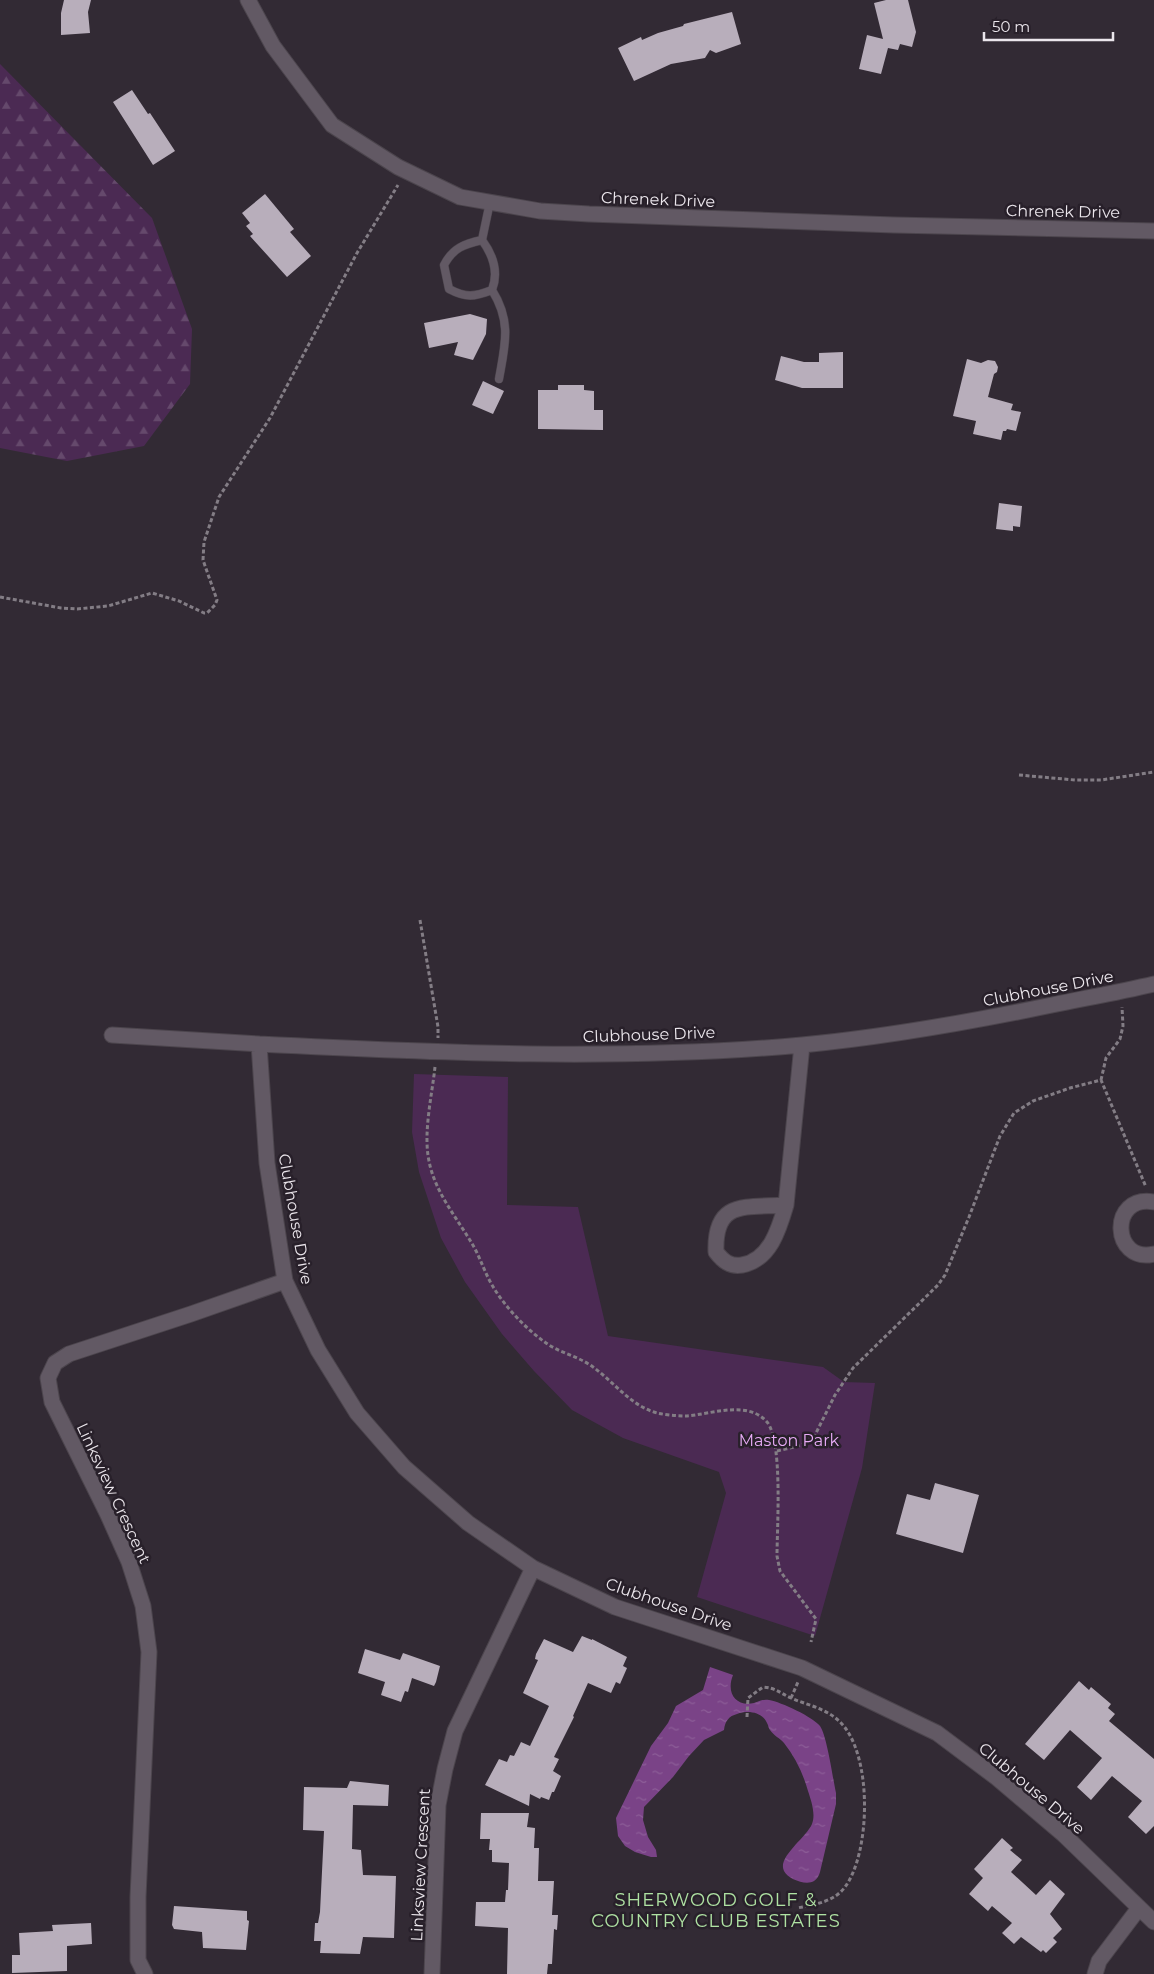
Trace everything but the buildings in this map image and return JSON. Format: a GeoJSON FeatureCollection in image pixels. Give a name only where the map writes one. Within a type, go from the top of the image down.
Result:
{"type":"FeatureCollection","features":[{"type":"Feature","properties":{"kind":"street","name":"Chrenek Drive"},"geometry":{"type":"LineString","coordinates":[[248,0],[273,46],[332,125],[406,171],[460,197],[540,211],[589,214],[1154,231]]}},
{"type":"Feature","properties":{"kind":"street","name":"Clubhouse Drive"},"geometry":{"type":"LineString","coordinates":[[1154,984],[948,1025],[802,1045],[650,1053],[437,1052],[259,1044],[267,1163],[285,1280],[318,1350],[357,1413],[404,1467],[468,1523],[534,1568],[615,1607],[802,1668],[937,1733],[997,1778],[1063,1834],[1154,1922]]}},
{"type":"Feature","properties":{"kind":"street"},"geometry":{"type":"LineString","coordinates":[[112,1035],[259,1044]]}},
{"type":"Feature","properties":{"kind":"street"},"geometry":{"type":"LineString","coordinates":[[786,1205],[732,1209],[724,1216],[717,1229],[716,1252],[725,1263],[738,1265],[753,1263],[771,1244],[780,1225],[786,1205],[802,1045]]}},
{"type":"Feature","properties":{"kind":"street"},"geometry":{"type":"LineString","coordinates":[[1153,1201],[1135,1204],[1128,1209],[1122,1217],[1120,1226],[1125,1244],[1132,1250],[1140,1254],[1154,1254]]}},
{"type":"Feature","properties":{"kind":"street","name":"Linksview Crescent"},"geometry":{"type":"LineString","coordinates":[[145,1974],[138,1960],[138,1897],[149,1652],[143,1606],[129,1562],[52,1402],[48,1378],[55,1363],[69,1354],[191,1314],[285,1280]]}},
{"type":"Feature","properties":{"kind":"street","name":"Linksview Crescent"},"geometry":{"type":"LineString","coordinates":[[432,1974],[438,1805],[445,1769],[455,1731],[534,1568]]}},
{"type":"Feature","properties":{"kind":"street"},"geometry":{"type":"LineString","coordinates":[[1095,1974],[1099,1961],[1139,1908]]}},
{"type":"Feature","properties":{"kind":"lane"},"geometry":{"type":"LineString","coordinates":[[482,240],[464,244],[450,254],[444,265],[449,289],[460,295],[477,296],[492,290],[496,279],[490,251],[482,240],[490,202]]}},
{"type":"Feature","properties":{"kind":"lane"},"geometry":{"type":"LineString","coordinates":[[492,290],[502,305],[506,337],[499,380]]}},
{"type":"Feature","properties":{"kind":"path"},"geometry":{"type":"LineString","coordinates":[[0,597],[77,609],[108,606],[152,593],[204,613],[213,608],[217,600],[203,560],[204,542],[219,497],[270,418],[357,253],[406,171]]}},
{"type":"Feature","properties":{"kind":"path"},"geometry":{"type":"LineString","coordinates":[[1019,775],[1075,780],[1101,780],[1154,772]]}},
{"type":"Feature","properties":{"kind":"path"},"geometry":{"type":"LineString","coordinates":[[420,920],[438,1027],[427,1138],[428,1159],[433,1178],[452,1214],[474,1247],[492,1285],[512,1312],[547,1343],[593,1367],[635,1403],[669,1415],[701,1415],[731,1410],[757,1414],[767,1422],[773,1433],[777,1451],[777,1556],[780,1571],[816,1619],[811,1642]]}},
{"type":"Feature","properties":{"kind":"path"},"geometry":{"type":"LineString","coordinates":[[1119,991],[1124,1015],[1123,1026],[1120,1039],[1106,1058],[1101,1080],[1153,1201]]}},
{"type":"Feature","properties":{"kind":"path"},"geometry":{"type":"LineString","coordinates":[[777,1451],[799,1446],[809,1442],[814,1437],[835,1395],[853,1368],[938,1285],[945,1275],[1000,1136],[1014,1113],[1034,1101],[1070,1088],[1101,1080]]}},
{"type":"Feature","properties":{"kind":"path"},"geometry":{"type":"LineString","coordinates":[[791,1698],[798,1681]]}},
{"type":"Feature","properties":{"kind":"path"},"geometry":{"type":"LineString","coordinates":[[747,1717],[748,1698],[763,1687],[774,1688],[791,1698],[817,1707],[839,1721],[851,1738],[859,1757],[864,1801],[863,1826],[853,1874],[844,1889],[830,1899],[797,1908]]}},
{"type":"Feature","properties":{"kind":"green space"},"geometry":{"type":"Polygon","coordinates":[[[0,64],[152,218],[192,329],[190,384],[144,446],[67,461],[0,448],[0,64]]]}},
{"type":"Feature","properties":{"kind":"green space","name":"Maston Park"},"geometry":{"type":"Polygon","coordinates":[[[414,1074],[508,1077],[507,1205],[578,1207],[608,1336],[823,1367],[844,1382],[875,1383],[862,1468],[815,1636],[697,1597],[726,1493],[719,1472],[623,1438],[572,1410],[534,1371],[502,1334],[465,1282],[441,1238],[419,1172],[412,1132],[414,1074]]]}},
{"type":"Feature","properties":{"kind":"water"},"geometry":{"type":"Polygon","coordinates":[[[710,1667],[733,1675],[731,1681],[732,1692],[734,1697],[742,1703],[754,1703],[761,1700],[774,1701],[811,1718],[823,1731],[836,1793],[836,1804],[820,1872],[814,1881],[806,1883],[797,1881],[786,1874],[783,1866],[788,1854],[809,1829],[813,1820],[813,1807],[804,1778],[792,1754],[769,1729],[765,1719],[758,1714],[750,1712],[734,1715],[726,1722],[724,1730],[704,1740],[673,1777],[644,1807],[643,1820],[648,1837],[656,1850],[657,1857],[635,1852],[625,1846],[618,1836],[616,1818],[651,1746],[668,1723],[676,1706],[703,1690],[710,1667]]]}},
{"type":"Feature","properties":{"kind":"district","name":"SHERWOOD GOLF & COUNTRY CLUB ESTATES"},"geometry":{"type":"Point","coordinates":[716,1910]}}]}
